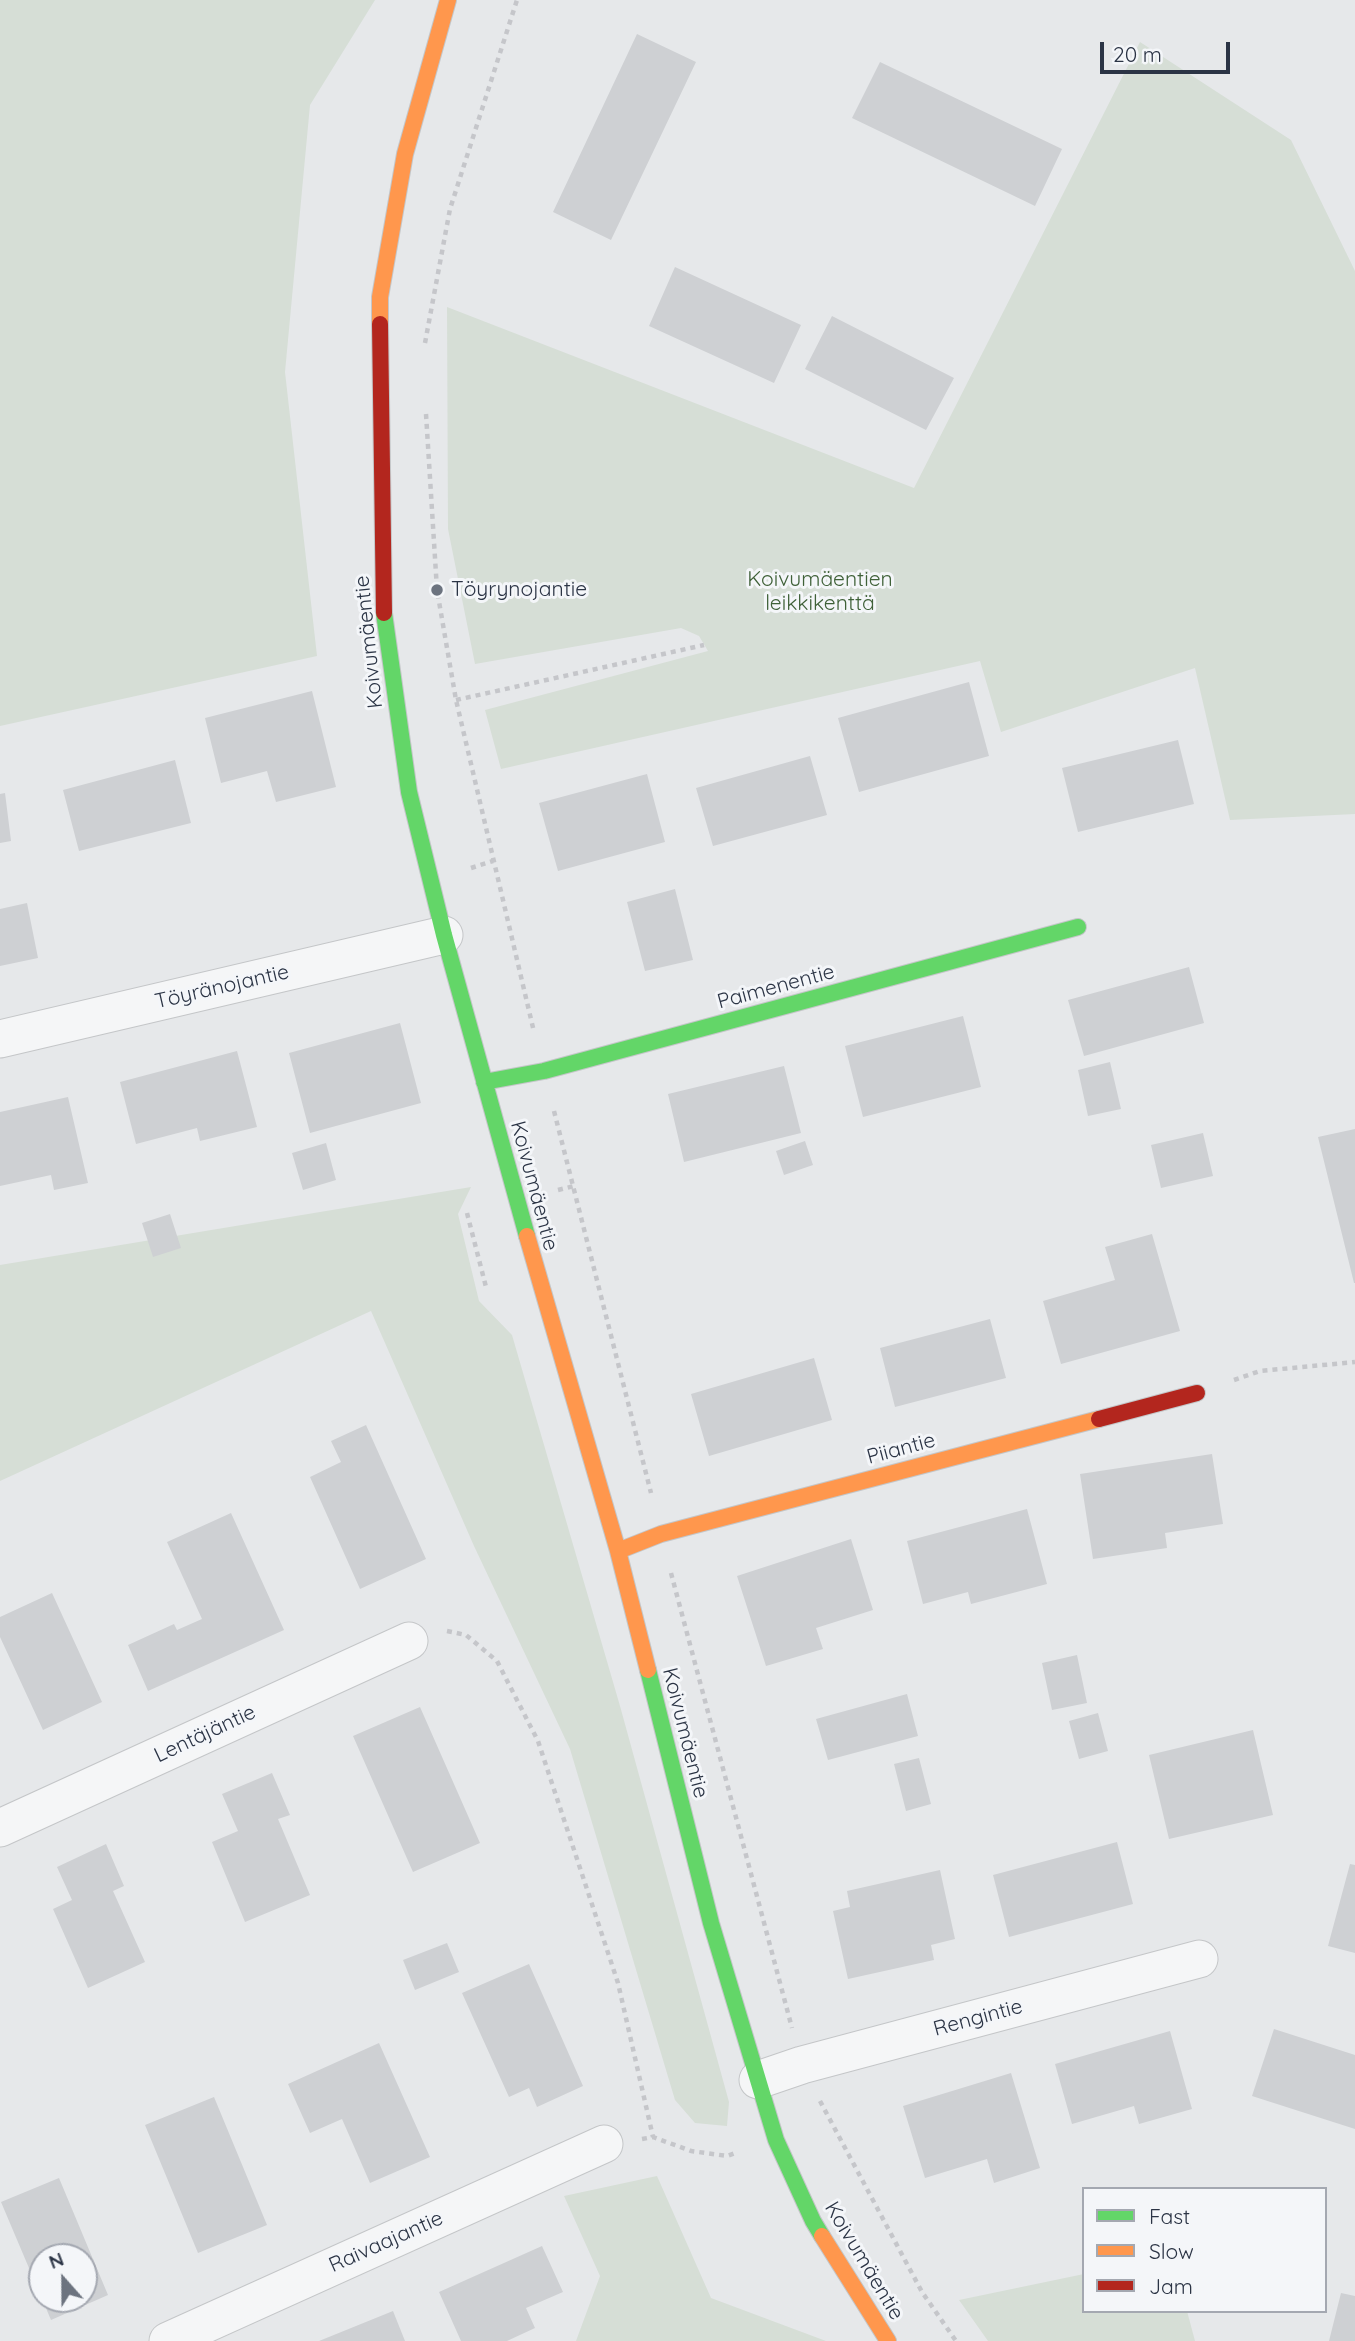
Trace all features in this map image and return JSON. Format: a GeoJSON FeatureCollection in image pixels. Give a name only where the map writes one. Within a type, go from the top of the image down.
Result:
{"type":"FeatureCollection","features":[{"type":"Feature","properties":{"kind":"street","name":"Koivumäentie"},"geometry":{"type":"LineString","coordinates":[[448,0],[405,154],[380,298],[382,601],[409,792],[444,935],[548,1315],[618,1551],[711,1923],[776,2140],[813,2221],[888,2341]]}},
{"type":"Feature","properties":{"kind":"street","name":"Paimenentie"},"geometry":{"type":"LineString","coordinates":[[484,1082],[544,1071],[1078,927]]}},
{"type":"Feature","properties":{"kind":"street","name":"Töyränojantie"},"geometry":{"type":"LineString","coordinates":[[0,1039],[444,935]]}},
{"type":"Feature","properties":{"kind":"street","name":"Piiantie"},"geometry":{"type":"LineString","coordinates":[[618,1551],[661,1534],[1197,1393]]}},
{"type":"Feature","properties":{"kind":"street","name":"Lentäjäntie"},"geometry":{"type":"LineString","coordinates":[[0,1828],[409,1641]]}},
{"type":"Feature","properties":{"kind":"street","name":"Rengintie"},"geometry":{"type":"LineString","coordinates":[[758,2080],[802,2065],[1199,1959]]}},
{"type":"Feature","properties":{"kind":"street","name":"Raivaajantie"},"geometry":{"type":"LineString","coordinates":[[168,2341],[604,2144]]}},
{"type":"Feature","properties":{"kind":"path"},"geometry":{"type":"LineString","coordinates":[[422,356],[450,209],[517,0]]}},
{"type":"Feature","properties":{"kind":"path"},"geometry":{"type":"LineString","coordinates":[[425,411],[437,590],[456,700],[544,1071],[661,1534],[802,2065],[922,2292],[956,2341]]}},
{"type":"Feature","properties":{"kind":"path"},"geometry":{"type":"LineString","coordinates":[[456,700],[705,645]]}},
{"type":"Feature","properties":{"kind":"path"},"geometry":{"type":"LineString","coordinates":[[467,1213],[486,1287]]}},
{"type":"Feature","properties":{"kind":"path"},"geometry":{"type":"LineString","coordinates":[[1197,1393],[1260,1371],[1355,1362]]}},
{"type":"Feature","properties":{"kind":"path"},"geometry":{"type":"LineString","coordinates":[[409,1641],[441,1630],[466,1635],[498,1661],[538,1741],[618,1983],[653,2137]]}},
{"type":"Feature","properties":{"kind":"path"},"geometry":{"type":"LineString","coordinates":[[604,2144],[653,2137],[691,2151],[727,2156]]}},
{"type":"Feature","properties":{"kind":"green space"},"geometry":{"type":"Polygon","coordinates":[[[0,0],[375,0],[310,105],[285,372],[317,656],[0,726],[0,0]]]}},
{"type":"Feature","properties":{"kind":"green space","name":"Koivumäentien leikkikenttä"},"geometry":{"type":"Polygon","coordinates":[[[1140,42],[1291,140],[1355,271],[1355,814],[1230,820],[1195,668],[1001,732],[980,661],[501,769],[485,710],[708,651],[699,636],[681,628],[475,664],[448,529],[447,307],[914,488],[1140,42]]]}},
{"type":"Feature","properties":{"kind":"green space"},"geometry":{"type":"Polygon","coordinates":[[[471,1187],[458,1214],[479,1301],[512,1335],[620,1706],[729,2102],[727,2126],[695,2123],[675,2100],[570,1749],[474,1546],[371,1311],[0,1481],[0,1265],[471,1187]]]}},
{"type":"Feature","properties":{"kind":"green space"},"geometry":{"type":"Polygon","coordinates":[[[657,2176],[711,2298],[826,2341],[576,2341],[600,2276],[564,2196],[657,2176]]]}},
{"type":"Feature","properties":{"kind":"green space"},"geometry":{"type":"Polygon","coordinates":[[[1082,2274],[1082,2313],[1188,2313],[1195,2341],[988,2341],[959,2300],[1082,2274]]]}},
{"type":"Feature","properties":{"kind":"building"},"geometry":{"type":"Polygon","coordinates":[[[637,34],[696,62],[611,240],[553,212],[637,34]]]}},
{"type":"Feature","properties":{"kind":"building"},"geometry":{"type":"Polygon","coordinates":[[[880,62],[1062,149],[1035,206],[852,118],[880,62]]]}},
{"type":"Feature","properties":{"kind":"building"},"geometry":{"type":"Polygon","coordinates":[[[675,267],[801,325],[774,383],[649,326],[675,267]]]}},
{"type":"Feature","properties":{"kind":"building"},"geometry":{"type":"Polygon","coordinates":[[[832,316],[954,378],[926,430],[805,369],[832,316]]]}},
{"type":"Feature","properties":{"kind":"building"},"geometry":{"type":"Polygon","coordinates":[[[969,682],[989,756],[859,792],[838,718],[969,682]]]}},
{"type":"Feature","properties":{"kind":"building"},"geometry":{"type":"Polygon","coordinates":[[[312,691],[336,787],[276,802],[267,771],[221,783],[205,718],[312,691]]]}},
{"type":"Feature","properties":{"kind":"building"},"geometry":{"type":"Polygon","coordinates":[[[1178,740],[1194,804],[1078,832],[1062,768],[1178,740]]]}},
{"type":"Feature","properties":{"kind":"building"},"geometry":{"type":"Polygon","coordinates":[[[810,756],[827,815],[713,846],[696,788],[810,756]]]}},
{"type":"Feature","properties":{"kind":"building"},"geometry":{"type":"Polygon","coordinates":[[[175,760],[191,823],[79,851],[63,790],[175,760]]]}},
{"type":"Feature","properties":{"kind":"building"},"geometry":{"type":"Polygon","coordinates":[[[647,774],[665,842],[558,871],[539,803],[647,774]]]}},
{"type":"Feature","properties":{"kind":"building"},"geometry":{"type":"Polygon","coordinates":[[[5,793],[11,841],[0,843],[0,794],[5,793]]]}},
{"type":"Feature","properties":{"kind":"building"},"geometry":{"type":"Polygon","coordinates":[[[675,889],[693,960],[645,971],[627,902],[675,889]]]}},
{"type":"Feature","properties":{"kind":"building"},"geometry":{"type":"Polygon","coordinates":[[[27,903],[38,958],[0,966],[0,909],[27,903]]]}},
{"type":"Feature","properties":{"kind":"building"},"geometry":{"type":"Polygon","coordinates":[[[1189,967],[1204,1023],[1084,1056],[1068,1000],[1189,967]]]}},
{"type":"Feature","properties":{"kind":"building"},"geometry":{"type":"Polygon","coordinates":[[[963,1016],[981,1087],[863,1117],[845,1046],[963,1016]]]}},
{"type":"Feature","properties":{"kind":"building"},"geometry":{"type":"Polygon","coordinates":[[[400,1023],[421,1103],[310,1133],[289,1053],[400,1023]]]}},
{"type":"Feature","properties":{"kind":"building"},"geometry":{"type":"Polygon","coordinates":[[[237,1051],[257,1127],[200,1141],[197,1128],[136,1144],[120,1082],[237,1051]]]}},
{"type":"Feature","properties":{"kind":"building"},"geometry":{"type":"Polygon","coordinates":[[[1110,1062],[1121,1109],[1088,1116],[1078,1070],[1110,1062]]]}},
{"type":"Feature","properties":{"kind":"building"},"geometry":{"type":"Polygon","coordinates":[[[784,1066],[801,1133],[684,1162],[668,1094],[784,1066]]]}},
{"type":"Feature","properties":{"kind":"building"},"geometry":{"type":"Polygon","coordinates":[[[68,1097],[88,1183],[54,1190],[51,1175],[0,1186],[0,1112],[68,1097]]]}},
{"type":"Feature","properties":{"kind":"building"},"geometry":{"type":"Polygon","coordinates":[[[1355,1129],[1355,1283],[1354,1283],[1318,1137],[1355,1129]]]}},
{"type":"Feature","properties":{"kind":"building"},"geometry":{"type":"Polygon","coordinates":[[[1203,1133],[1213,1176],[1161,1188],[1151,1145],[1203,1133]]]}},
{"type":"Feature","properties":{"kind":"building"},"geometry":{"type":"Polygon","coordinates":[[[805,1141],[813,1165],[784,1175],[776,1151],[805,1141]]]}},
{"type":"Feature","properties":{"kind":"building"},"geometry":{"type":"Polygon","coordinates":[[[326,1143],[336,1180],[303,1190],[292,1153],[326,1143]]]}},
{"type":"Feature","properties":{"kind":"building"},"geometry":{"type":"Polygon","coordinates":[[[170,1214],[181,1248],[153,1257],[142,1223],[170,1214]]]}},
{"type":"Feature","properties":{"kind":"building"},"geometry":{"type":"Polygon","coordinates":[[[1152,1234],[1180,1331],[1061,1364],[1043,1301],[1115,1280],[1105,1247],[1152,1234]]]}},
{"type":"Feature","properties":{"kind":"building"},"geometry":{"type":"Polygon","coordinates":[[[990,1319],[1006,1378],[895,1407],[880,1348],[990,1319]]]}},
{"type":"Feature","properties":{"kind":"building"},"geometry":{"type":"Polygon","coordinates":[[[814,1358],[832,1420],[709,1456],[691,1394],[814,1358]]]}},
{"type":"Feature","properties":{"kind":"building"},"geometry":{"type":"Polygon","coordinates":[[[366,1425],[426,1559],[360,1589],[310,1477],[341,1462],[331,1441],[366,1425]]]}},
{"type":"Feature","properties":{"kind":"building"},"geometry":{"type":"Polygon","coordinates":[[[1212,1454],[1223,1524],[1165,1533],[1167,1548],[1093,1559],[1080,1474],[1212,1454]]]}},
{"type":"Feature","properties":{"kind":"building"},"geometry":{"type":"Polygon","coordinates":[[[1027,1509],[1047,1584],[971,1604],[968,1592],[923,1604],[907,1541],[1027,1509]]]}},
{"type":"Feature","properties":{"kind":"building"},"geometry":{"type":"Polygon","coordinates":[[[231,1513],[284,1630],[148,1691],[128,1645],[174,1624],[177,1630],[202,1619],[167,1542],[231,1513]]]}},
{"type":"Feature","properties":{"kind":"building"},"geometry":{"type":"Polygon","coordinates":[[[851,1539],[873,1610],[816,1628],[823,1649],[766,1666],[737,1576],[851,1539]]]}},
{"type":"Feature","properties":{"kind":"building"},"geometry":{"type":"Polygon","coordinates":[[[52,1593],[102,1702],[43,1730],[0,1637],[0,1617],[52,1593]]]}},
{"type":"Feature","properties":{"kind":"building"},"geometry":{"type":"Polygon","coordinates":[[[1077,1655],[1087,1703],[1052,1710],[1042,1663],[1077,1655]]]}},
{"type":"Feature","properties":{"kind":"building"},"geometry":{"type":"Polygon","coordinates":[[[907,1694],[918,1736],[828,1760],[816,1719],[907,1694]]]}},
{"type":"Feature","properties":{"kind":"building"},"geometry":{"type":"Polygon","coordinates":[[[420,1707],[480,1843],[413,1872],[353,1736],[420,1707]]]}},
{"type":"Feature","properties":{"kind":"building"},"geometry":{"type":"Polygon","coordinates":[[[1098,1713],[1108,1751],[1079,1759],[1069,1721],[1098,1713]]]}},
{"type":"Feature","properties":{"kind":"building"},"geometry":{"type":"Polygon","coordinates":[[[1253,1730],[1273,1815],[1169,1839],[1149,1755],[1253,1730]]]}},
{"type":"Feature","properties":{"kind":"building"},"geometry":{"type":"Polygon","coordinates":[[[919,1758],[931,1804],[906,1811],[894,1764],[919,1758]]]}},
{"type":"Feature","properties":{"kind":"building"},"geometry":{"type":"Polygon","coordinates":[[[272,1773],[290,1815],[278,1819],[310,1895],[245,1922],[212,1842],[238,1831],[222,1794],[272,1773]]]}},
{"type":"Feature","properties":{"kind":"building"},"geometry":{"type":"Polygon","coordinates":[[[1117,1842],[1133,1904],[1009,1937],[993,1875],[1117,1842]]]}},
{"type":"Feature","properties":{"kind":"building"},"geometry":{"type":"Polygon","coordinates":[[[106,1844],[124,1886],[113,1891],[145,1962],[88,1988],[53,1909],[72,1900],[57,1867],[106,1844]]]}},
{"type":"Feature","properties":{"kind":"building"},"geometry":{"type":"Polygon","coordinates":[[[1350,1864],[1355,1865],[1355,1953],[1328,1946],[1350,1864]]]}},
{"type":"Feature","properties":{"kind":"building"},"geometry":{"type":"Polygon","coordinates":[[[940,1870],[955,1939],[931,1945],[934,1960],[848,1979],[833,1911],[850,1907],[847,1891],[940,1870]]]}},
{"type":"Feature","properties":{"kind":"building"},"geometry":{"type":"Polygon","coordinates":[[[447,1943],[459,1972],[415,1990],[403,1960],[447,1943]]]}},
{"type":"Feature","properties":{"kind":"building"},"geometry":{"type":"Polygon","coordinates":[[[529,1964],[583,2086],[537,2107],[529,2088],[509,2097],[462,1993],[529,1964]]]}},
{"type":"Feature","properties":{"kind":"building"},"geometry":{"type":"Polygon","coordinates":[[[1274,2029],[1355,2055],[1355,2129],[1252,2096],[1274,2029]]]}},
{"type":"Feature","properties":{"kind":"building"},"geometry":{"type":"Polygon","coordinates":[[[1170,2031],[1192,2109],[1139,2124],[1134,2106],[1072,2124],[1055,2064],[1170,2031]]]}},
{"type":"Feature","properties":{"kind":"building"},"geometry":{"type":"Polygon","coordinates":[[[379,2043],[430,2157],[370,2183],[342,2119],[310,2133],[288,2084],[379,2043]]]}},
{"type":"Feature","properties":{"kind":"building"},"geometry":{"type":"Polygon","coordinates":[[[1011,2073],[1040,2168],[994,2183],[987,2159],[925,2178],[903,2106],[1011,2073]]]}},
{"type":"Feature","properties":{"kind":"building"},"geometry":{"type":"Polygon","coordinates":[[[214,2097],[267,2225],[198,2253],[145,2125],[214,2097]]]}},
{"type":"Feature","properties":{"kind":"building"},"geometry":{"type":"Polygon","coordinates":[[[59,2178],[86,2243],[28,2243],[28,2266],[1,2202],[59,2178]]]}},
{"type":"Feature","properties":{"kind":"building"},"geometry":{"type":"Polygon","coordinates":[[[542,2246],[563,2292],[526,2308],[535,2328],[507,2341],[461,2341],[439,2292],[542,2246]]]}},
{"type":"Feature","properties":{"kind":"building"},"geometry":{"type":"Polygon","coordinates":[[[98,2271],[108,2295],[98,2299],[98,2271]]]}},
{"type":"Feature","properties":{"kind":"building"},"geometry":{"type":"Polygon","coordinates":[[[1341,2293],[1355,2296],[1355,2341],[1329,2341],[1341,2293]]]}},
{"type":"Feature","properties":{"kind":"building"},"geometry":{"type":"Polygon","coordinates":[[[393,2311],[405,2341],[319,2341],[393,2311]]]}},
{"type":"Feature","properties":{"kind":"building"},"geometry":{"type":"Polygon","coordinates":[[[48,2313],[67,2313],[51,2320],[48,2313]]]}},
{"type":"Feature","properties":{"kind":"traffic: fast"},"geometry":{"type":"LineString","coordinates":[[384,613],[409,792],[444,935],[527,1236]]}},
{"type":"Feature","properties":{"kind":"traffic: fast"},"geometry":{"type":"LineString","coordinates":[[484,1082],[544,1071],[1078,927]]}},
{"type":"Feature","properties":{"kind":"traffic: fast"},"geometry":{"type":"LineString","coordinates":[[648,1670],[711,1923],[776,2140],[822,2236]]}},
{"type":"Feature","properties":{"kind":"traffic: slow"},"geometry":{"type":"LineString","coordinates":[[380,324],[380,297],[405,154],[448,0]]}},
{"type":"Feature","properties":{"kind":"traffic: slow"},"geometry":{"type":"LineString","coordinates":[[527,1236],[618,1551],[648,1670]]}},
{"type":"Feature","properties":{"kind":"traffic: slow"},"geometry":{"type":"LineString","coordinates":[[618,1551],[661,1534],[1099,1419]]}},
{"type":"Feature","properties":{"kind":"traffic: slow"},"geometry":{"type":"LineString","coordinates":[[822,2236],[888,2341]]}},
{"type":"Feature","properties":{"kind":"traffic: jam"},"geometry":{"type":"LineString","coordinates":[[380,324],[384,613]]}},
{"type":"Feature","properties":{"kind":"traffic: jam"},"geometry":{"type":"LineString","coordinates":[[1099,1419],[1197,1393]]}},
{"type":"Feature","properties":{"kind":"place","name":"Töyrynojantie"},"geometry":{"type":"Point","coordinates":[437,590]}}]}
